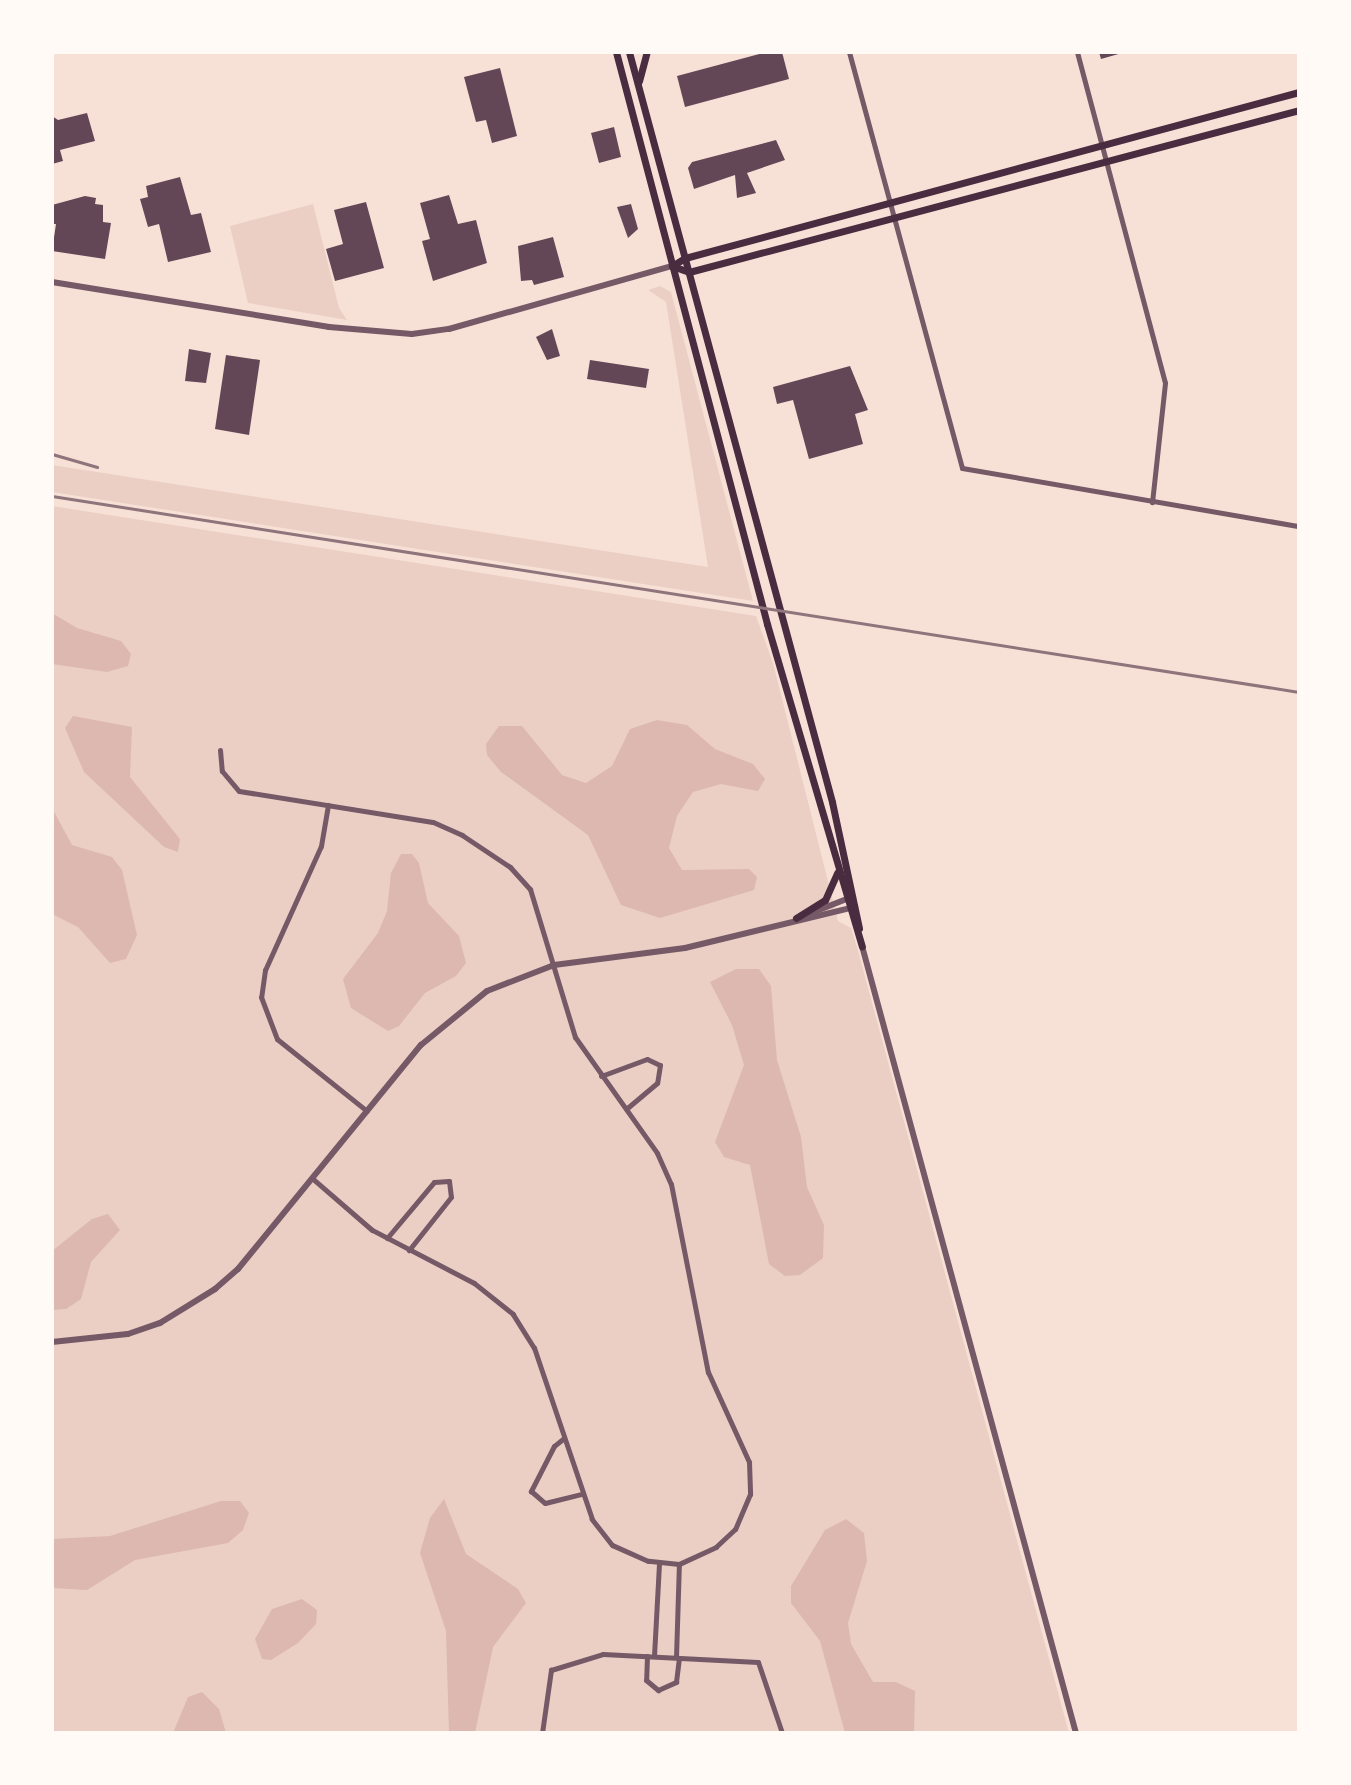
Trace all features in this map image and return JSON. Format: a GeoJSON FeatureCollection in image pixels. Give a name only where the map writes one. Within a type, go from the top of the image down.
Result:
{"type":"FeatureCollection","features":[{"type":"Feature","properties":{"kind":"main road"},"geometry":{"type":"LineString","coordinates":[[616,52],[767,624],[837,871],[850,898]]}},
{"type":"Feature","properties":{"kind":"main road"},"geometry":{"type":"LineString","coordinates":[[629,52],[782,625],[862,946]]}},
{"type":"Feature","properties":{"kind":"main road"},"geometry":{"type":"LineString","coordinates":[[639,87],[647,52]]}},
{"type":"Feature","properties":{"kind":"main road"},"geometry":{"type":"LineString","coordinates":[[672,266],[685,258],[1299,92]]}},
{"type":"Feature","properties":{"kind":"main road"},"geometry":{"type":"LineString","coordinates":[[672,266],[689,272],[1299,110]]}},
{"type":"Feature","properties":{"kind":"main road"},"geometry":{"type":"LineString","coordinates":[[796,918],[825,900],[837,871]]}},
{"type":"Feature","properties":{"kind":"street"},"geometry":{"type":"LineString","coordinates":[[849,52],[962,468],[1299,526]]}},
{"type":"Feature","properties":{"kind":"street"},"geometry":{"type":"LineString","coordinates":[[1077,52],[1165,383],[1152,502]]}},
{"type":"Feature","properties":{"kind":"street"},"geometry":{"type":"LineString","coordinates":[[52,282],[329,327],[412,334],[449,329],[672,266]]}},
{"type":"Feature","properties":{"kind":"street"},"geometry":{"type":"LineString","coordinates":[[220,750],[222,771],[239,791],[433,822],[462,835],[510,867],[530,889],[575,1037],[626,1109],[671,1184],[708,1372],[741,1438],[751,1472],[747,1504],[735,1529],[716,1547],[679,1564],[659,1564],[612,1545],[592,1519],[534,1348],[513,1314],[474,1283],[387,1238],[312,1178]]}},
{"type":"Feature","properties":{"kind":"street"},"geometry":{"type":"LineString","coordinates":[[328,805],[317,857],[265,970],[262,1006],[277,1039],[367,1111]]}},
{"type":"Feature","properties":{"kind":"street"},"geometry":{"type":"LineString","coordinates":[[52,1342],[111,1338],[160,1323],[215,1289],[443,1022],[487,991],[554,965],[685,948],[796,918],[850,898]]}},
{"type":"Feature","properties":{"kind":"street"},"geometry":{"type":"LineString","coordinates":[[796,918],[852,908]]}},
{"type":"Feature","properties":{"kind":"street"},"geometry":{"type":"LineString","coordinates":[[862,946],[1076,1733]]}},
{"type":"Feature","properties":{"kind":"street"},"geometry":{"type":"LineString","coordinates":[[601,1076],[647,1059],[660,1065],[657,1083],[626,1109]]}},
{"type":"Feature","properties":{"kind":"street"},"geometry":{"type":"LineString","coordinates":[[387,1238],[434,1182],[449,1181],[451,1197],[409,1250]]}},
{"type":"Feature","properties":{"kind":"street"},"geometry":{"type":"LineString","coordinates":[[564,1438],[554,1446],[531,1491],[545,1503],[582,1494]]}},
{"type":"Feature","properties":{"kind":"street"},"geometry":{"type":"LineString","coordinates":[[659,1564],[646,1680],[658,1690],[676,1682],[679,1564]]}},
{"type":"Feature","properties":{"kind":"street"},"geometry":{"type":"LineString","coordinates":[[542,1733],[549,1674],[555,1666],[603,1654],[758,1662],[782,1733]]}},
{"type":"Feature","properties":{"kind":"shaded area"},"geometry":{"type":"Polygon","coordinates":[[[313,204],[339,308],[347,320],[248,303],[230,226],[313,204]]]}},
{"type":"Feature","properties":{"kind":"shaded area"},"geometry":{"type":"Polygon","coordinates":[[[660,286],[671,292],[753,601],[52,492],[52,465],[708,567],[666,302],[648,290],[660,286]]]}},
{"type":"Feature","properties":{"kind":"shaded area"},"geometry":{"type":"Polygon","coordinates":[[[52,506],[756,616],[773,663],[838,921],[851,928],[857,947],[1069,1733],[52,1733],[52,506]]]}},
{"type":"Feature","properties":{"kind":"shaded area"},"geometry":{"type":"Polygon","coordinates":[[[52,613],[77,628],[121,641],[131,654],[128,666],[107,672],[52,664],[52,613]]]}},
{"type":"Feature","properties":{"kind":"shaded area"},"geometry":{"type":"Polygon","coordinates":[[[73,716],[132,727],[130,777],[180,839],[178,852],[164,847],[84,772],[65,728],[73,716]]]}},
{"type":"Feature","properties":{"kind":"shaded area"},"geometry":{"type":"Polygon","coordinates":[[[657,720],[687,725],[715,749],[753,764],[765,779],[758,791],[721,784],[693,792],[677,816],[669,848],[682,870],[749,869],[757,877],[754,890],[660,918],[621,905],[588,835],[501,772],[487,755],[486,744],[499,726],[522,726],[562,775],[586,783],[612,766],[630,729],[657,720]]]}},
{"type":"Feature","properties":{"kind":"shaded area"},"geometry":{"type":"Polygon","coordinates":[[[52,808],[72,845],[112,857],[122,870],[137,935],[126,959],[110,963],[78,927],[52,914],[52,808]]]}},
{"type":"Feature","properties":{"kind":"shaded area"},"geometry":{"type":"Polygon","coordinates":[[[401,854],[412,854],[419,863],[428,903],[459,936],[466,963],[456,976],[425,993],[399,1026],[388,1031],[351,1008],[343,979],[378,933],[387,911],[391,873],[401,854]]]}},
{"type":"Feature","properties":{"kind":"shaded area"},"geometry":{"type":"Polygon","coordinates":[[[736,969],[759,969],[771,986],[777,1060],[801,1137],[807,1187],[824,1225],[823,1258],[800,1275],[785,1276],[769,1264],[750,1165],[724,1157],[715,1142],[744,1065],[732,1025],[710,982],[736,969]]]}},
{"type":"Feature","properties":{"kind":"shaded area"},"geometry":{"type":"Polygon","coordinates":[[[108,1214],[120,1230],[91,1262],[81,1299],[66,1309],[52,1310],[52,1251],[92,1219],[108,1214]]]}},
{"type":"Feature","properties":{"kind":"shaded area"},"geometry":{"type":"Polygon","coordinates":[[[444,1499],[466,1554],[518,1589],[526,1603],[493,1647],[475,1733],[449,1733],[446,1631],[420,1553],[430,1518],[444,1499]]]}},
{"type":"Feature","properties":{"kind":"shaded area"},"geometry":{"type":"Polygon","coordinates":[[[221,1501],[240,1501],[249,1513],[243,1530],[228,1543],[135,1560],[87,1590],[52,1588],[52,1539],[110,1536],[221,1501]]]}},
{"type":"Feature","properties":{"kind":"shaded area"},"geometry":{"type":"Polygon","coordinates":[[[846,1519],[864,1533],[867,1561],[848,1623],[851,1644],[873,1682],[896,1682],[915,1691],[914,1733],[845,1733],[820,1641],[791,1603],[791,1586],[825,1530],[846,1519]]]}},
{"type":"Feature","properties":{"kind":"shaded area"},"geometry":{"type":"Polygon","coordinates":[[[302,1599],[317,1610],[316,1624],[298,1643],[271,1660],[262,1659],[255,1639],[272,1609],[302,1599]]]}},
{"type":"Feature","properties":{"kind":"shaded area"},"geometry":{"type":"Polygon","coordinates":[[[202,1692],[219,1709],[226,1733],[173,1733],[188,1697],[202,1692]]]}},
{"type":"Feature","properties":{"kind":"building"},"geometry":{"type":"Polygon","coordinates":[[[767,52],[782,52],[789,79],[685,107],[677,76],[767,52]]]}},
{"type":"Feature","properties":{"kind":"building"},"geometry":{"type":"Polygon","coordinates":[[[1099,52],[1122,52],[1122,53],[1101,59],[1099,52]]]}},
{"type":"Feature","properties":{"kind":"building"},"geometry":{"type":"Polygon","coordinates":[[[500,68],[517,136],[492,143],[486,120],[476,122],[464,77],[500,68]]]}},
{"type":"Feature","properties":{"kind":"building"},"geometry":{"type":"Polygon","coordinates":[[[87,113],[95,141],[60,150],[63,161],[52,164],[52,116],[58,120],[87,113]]]}},
{"type":"Feature","properties":{"kind":"building"},"geometry":{"type":"Polygon","coordinates":[[[614,127],[621,157],[599,163],[591,133],[614,127]]]}},
{"type":"Feature","properties":{"kind":"building"},"geometry":{"type":"Polygon","coordinates":[[[776,140],[785,160],[747,173],[756,193],[737,198],[735,175],[694,189],[688,168],[692,162],[776,140]]]}},
{"type":"Feature","properties":{"kind":"building"},"geometry":{"type":"Polygon","coordinates":[[[180,177],[191,215],[201,213],[211,252],[168,262],[159,224],[148,227],[140,199],[148,197],[146,186],[180,177]]]}},
{"type":"Feature","properties":{"kind":"building"},"geometry":{"type":"Polygon","coordinates":[[[449,195],[458,224],[476,220],[487,263],[433,281],[422,241],[430,239],[420,203],[449,195]]]}},
{"type":"Feature","properties":{"kind":"building"},"geometry":{"type":"Polygon","coordinates":[[[85,196],[96,198],[95,204],[103,205],[103,222],[111,223],[105,259],[52,251],[56,224],[52,224],[52,205],[85,196]]]}},
{"type":"Feature","properties":{"kind":"building"},"geometry":{"type":"Polygon","coordinates":[[[366,202],[384,268],[335,281],[326,249],[343,244],[334,210],[366,202]]]}},
{"type":"Feature","properties":{"kind":"building"},"geometry":{"type":"Polygon","coordinates":[[[631,204],[638,229],[628,238],[617,207],[631,204]]]}},
{"type":"Feature","properties":{"kind":"building"},"geometry":{"type":"Polygon","coordinates":[[[553,237],[564,277],[534,285],[532,280],[521,281],[518,246],[553,237]]]}},
{"type":"Feature","properties":{"kind":"building"},"geometry":{"type":"Polygon","coordinates":[[[552,329],[560,356],[547,360],[536,337],[552,329]]]}},
{"type":"Feature","properties":{"kind":"building"},"geometry":{"type":"Polygon","coordinates":[[[189,349],[211,353],[206,383],[185,381],[189,349]]]}},
{"type":"Feature","properties":{"kind":"building"},"geometry":{"type":"Polygon","coordinates":[[[226,355],[260,360],[249,435],[215,429],[226,355]]]}},
{"type":"Feature","properties":{"kind":"building"},"geometry":{"type":"Polygon","coordinates":[[[590,360],[649,369],[646,388],[587,379],[590,360]]]}},
{"type":"Feature","properties":{"kind":"building"},"geometry":{"type":"Polygon","coordinates":[[[850,366],[868,410],[855,414],[863,444],[809,459],[793,400],[777,404],[773,387],[850,366]]]}},
{"type":"Feature","properties":{"kind":"railway"},"geometry":{"type":"LineString","coordinates":[[52,454],[97,467]]}},
{"type":"Feature","properties":{"kind":"railway"},"geometry":{"type":"LineString","coordinates":[[52,496],[1299,692]]}}]}
